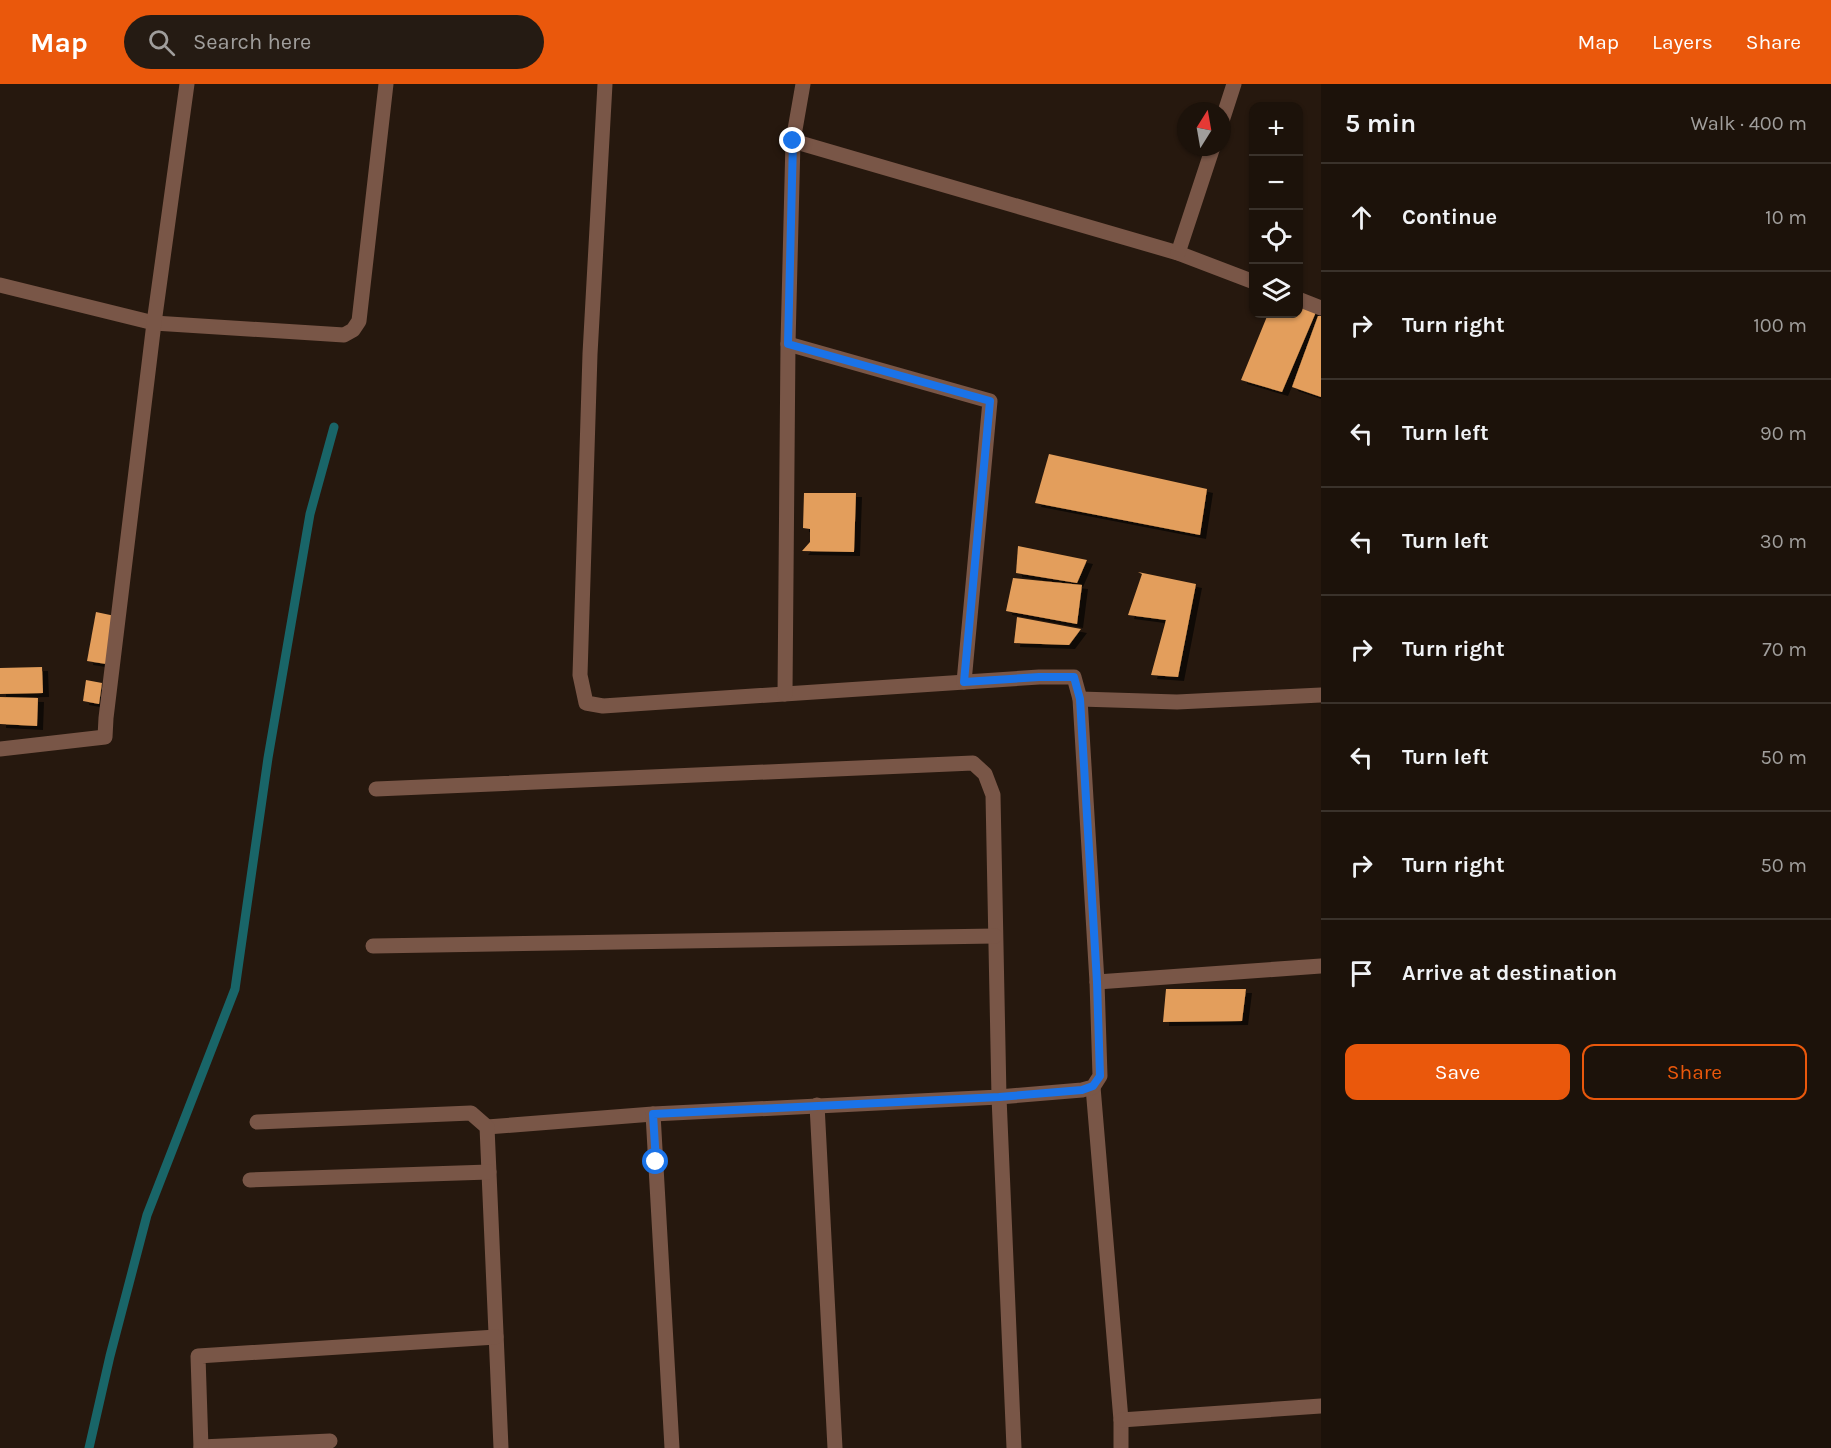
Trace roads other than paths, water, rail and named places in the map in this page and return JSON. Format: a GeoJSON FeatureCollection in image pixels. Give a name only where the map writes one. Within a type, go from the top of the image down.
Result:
{"type":"FeatureCollection","features":[{"type":"Feature","properties":{"kind":"street"},"geometry":{"type":"LineString","coordinates":[[0,749],[105,737],[154,323],[187,84]]}},
{"type":"Feature","properties":{"kind":"street"},"geometry":{"type":"LineString","coordinates":[[0,285],[154,323],[344,335],[353,330],[358,321],[386,84]]}},
{"type":"Feature","properties":{"kind":"street"},"geometry":{"type":"LineString","coordinates":[[257,1122],[471,1113],[487,1127],[653,1114],[999,1097],[1082,1090],[1093,1086],[1100,1076],[1097,982],[1080,699],[1074,677],[1039,677],[603,706],[586,703],[580,675],[590,354],[605,84]]}},
{"type":"Feature","properties":{"kind":"street"},"geometry":{"type":"LineString","coordinates":[[785,694],[788,344],[793,141],[803,84]]}},
{"type":"Feature","properties":{"kind":"street"},"geometry":{"type":"LineString","coordinates":[[1228,102],[1234,84]]}},
{"type":"Feature","properties":{"kind":"street"},"geometry":{"type":"LineString","coordinates":[[793,141],[1178,253],[1249,280]]}},
{"type":"Feature","properties":{"kind":"street"},"geometry":{"type":"LineString","coordinates":[[1178,253],[1210,156]]}},
{"type":"Feature","properties":{"kind":"street"},"geometry":{"type":"LineString","coordinates":[[1303,301],[1321,308]]}},
{"type":"Feature","properties":{"kind":"street"},"geometry":{"type":"LineString","coordinates":[[788,344],[990,401],[964,682]]}},
{"type":"Feature","properties":{"kind":"street"},"geometry":{"type":"LineString","coordinates":[[1080,699],[1177,702],[1321,695]]}},
{"type":"Feature","properties":{"kind":"street"},"geometry":{"type":"LineString","coordinates":[[376,789],[973,763],[985,774],[993,795],[999,1097],[1014,1448]]}},
{"type":"Feature","properties":{"kind":"street"},"geometry":{"type":"LineString","coordinates":[[373,946],[995,936]]}},
{"type":"Feature","properties":{"kind":"street"},"geometry":{"type":"LineString","coordinates":[[1097,982],[1321,966]]}},
{"type":"Feature","properties":{"kind":"street"},"geometry":{"type":"LineString","coordinates":[[1093,1086],[1121,1420],[1121,1448]]}},
{"type":"Feature","properties":{"kind":"street"},"geometry":{"type":"LineString","coordinates":[[817,1105],[834,1448]]}},
{"type":"Feature","properties":{"kind":"street"},"geometry":{"type":"LineString","coordinates":[[653,1114],[672,1448]]}},
{"type":"Feature","properties":{"kind":"street"},"geometry":{"type":"LineString","coordinates":[[487,1127],[501,1448]]}},
{"type":"Feature","properties":{"kind":"street"},"geometry":{"type":"LineString","coordinates":[[250,1180],[489,1172]]}},
{"type":"Feature","properties":{"kind":"street"},"geometry":{"type":"LineString","coordinates":[[330,1441],[201,1447],[198,1356],[496,1337]]}},
{"type":"Feature","properties":{"kind":"street"},"geometry":{"type":"LineString","coordinates":[[1121,1420],[1321,1406]]}},
{"type":"Feature","properties":{"kind":"waterway"},"geometry":{"type":"LineString","coordinates":[[89,1448],[110,1356],[147,1215],[235,989],[268,758],[310,514],[334,427]]}}]}
